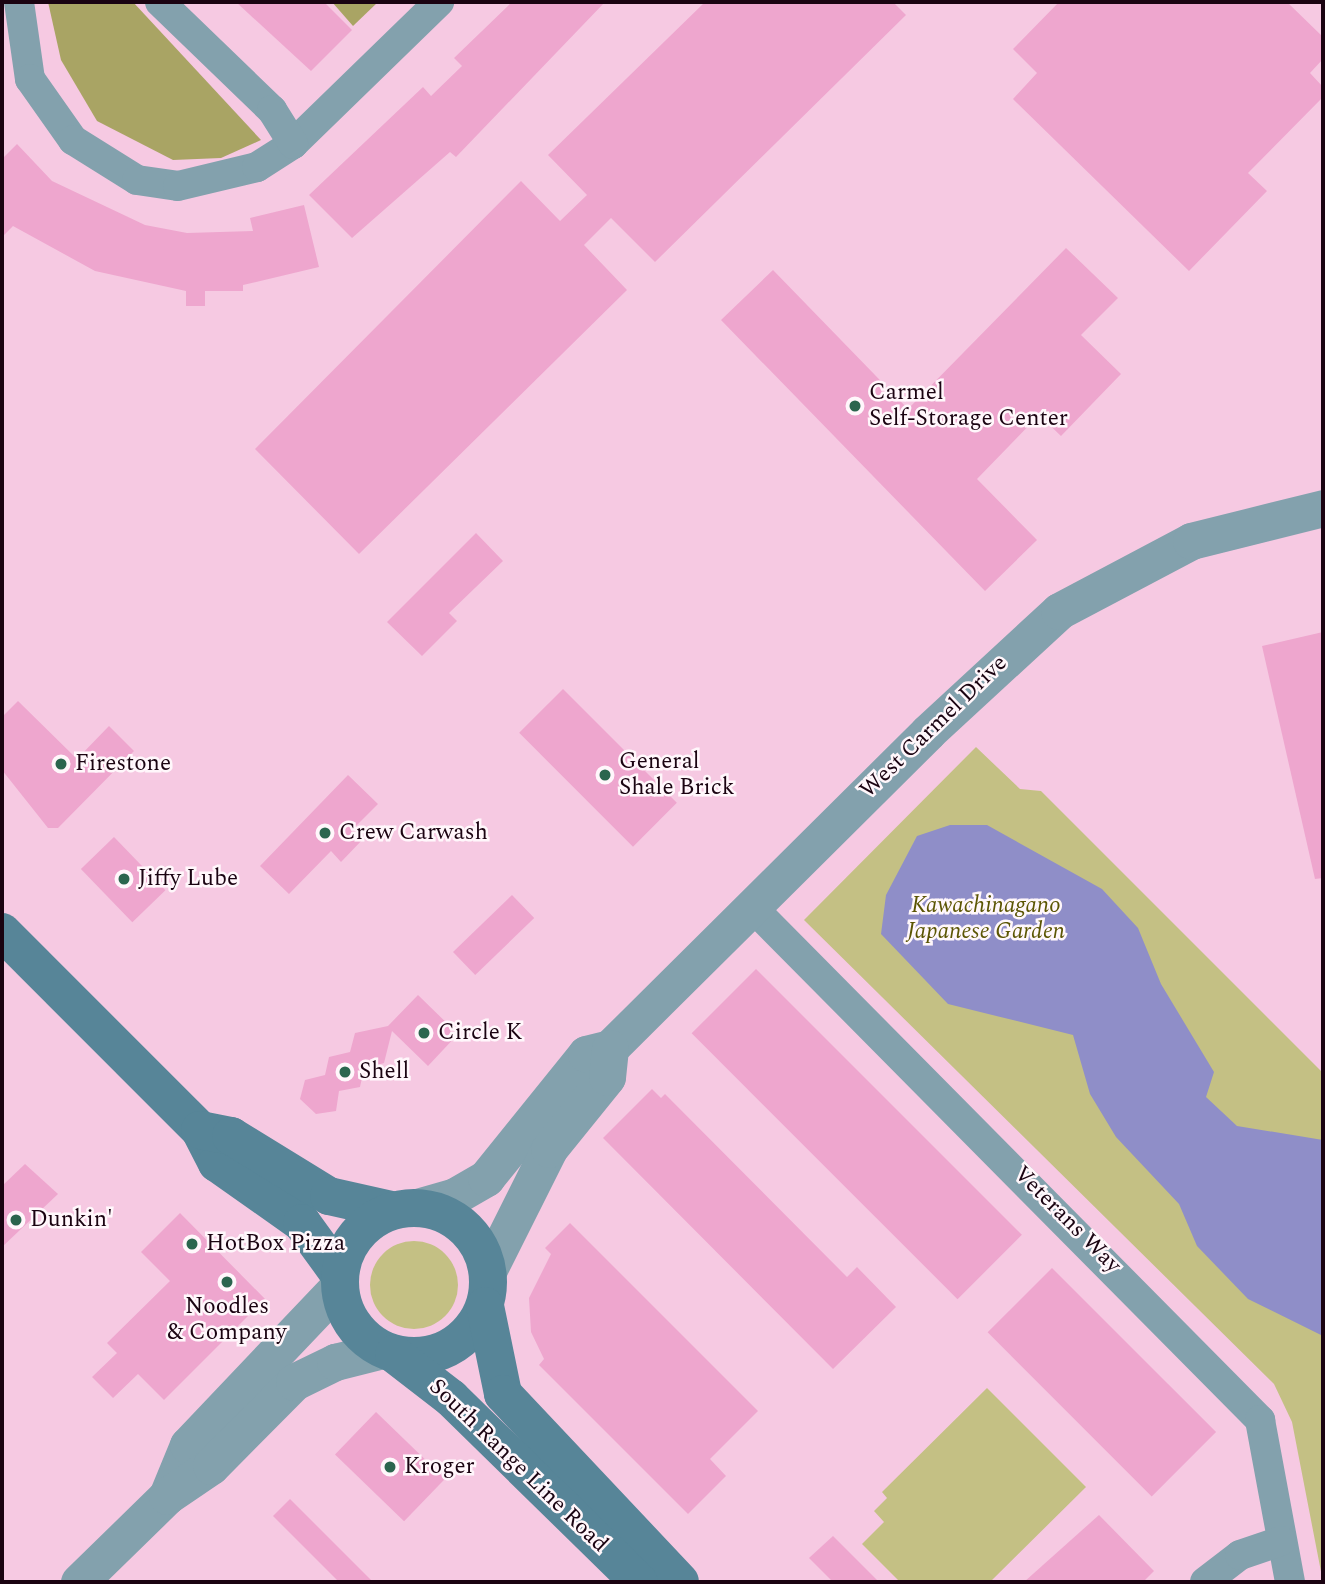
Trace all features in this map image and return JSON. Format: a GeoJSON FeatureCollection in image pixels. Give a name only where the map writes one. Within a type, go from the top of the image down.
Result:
{"type":"FeatureCollection","features":[{"type":"Feature","properties":{"kind":"main road"},"geometry":{"type":"LineString","coordinates":[[2,932],[200,1130],[217,1163],[302,1223],[339,1280],[352,1324],[388,1352],[438,1353],[474,1326],[486,1288],[464,1226],[404,1209],[329,1196],[230,1136],[200,1130]]}},
{"type":"Feature","properties":{"kind":"main road"},"geometry":{"type":"LineString","coordinates":[[339,1280],[356,1234],[404,1209]]}},
{"type":"Feature","properties":{"kind":"main road","name":"South Range Line Road"},"geometry":{"type":"LineString","coordinates":[[486,1288],[503,1394],[680,1582]]}},
{"type":"Feature","properties":{"kind":"main road","name":"South Range Line Road"},"geometry":{"type":"LineString","coordinates":[[388,1352],[451,1398],[639,1582]]}},
{"type":"Feature","properties":{"kind":"street"},"geometry":{"type":"LineString","coordinates":[[19,2],[30,79],[64,131],[104,164],[137,180],[178,186],[257,167],[293,144],[439,2]]}},
{"type":"Feature","properties":{"kind":"street"},"geometry":{"type":"LineString","coordinates":[[160,2],[272,110],[293,144]]}},
{"type":"Feature","properties":{"kind":"street","name":"West Carmel Drive"},"geometry":{"type":"LineString","coordinates":[[404,1209],[456,1196],[486,1178],[586,1054],[610,1048],[1059,611],[1191,541],[1323,508]]}},
{"type":"Feature","properties":{"kind":"street","name":"Veterans Way"},"geometry":{"type":"LineString","coordinates":[[753,908],[1261,1420],[1290,1582]]}},
{"type":"Feature","properties":{"kind":"street"},"geometry":{"type":"LineString","coordinates":[[486,1288],[549,1149],[607,1077],[610,1048]]}},
{"type":"Feature","properties":{"kind":"street"},"geometry":{"type":"LineString","coordinates":[[167,1496],[188,1445],[339,1280]]}},
{"type":"Feature","properties":{"kind":"street"},"geometry":{"type":"LineString","coordinates":[[79,1582],[167,1496],[211,1466],[294,1382],[335,1362],[388,1352]]}},
{"type":"Feature","properties":{"kind":"street"},"geometry":{"type":"LineString","coordinates":[[1205,1582],[1240,1555],[1281,1541]]}},
{"type":"Feature","properties":{"kind":"green space","name":"Kawachinagano Japanese Garden"},"geometry":{"type":"Polygon","coordinates":[[[976,747],[1020,789],[1041,791],[1323,1073],[1323,1582],[1292,1422],[1274,1384],[804,920],[976,747]]]}},
{"type":"Feature","properties":{"kind":"green space"},"geometry":{"type":"Polygon","coordinates":[[[414,1241],[431,1244],[445,1254],[455,1268],[458,1285],[455,1302],[445,1316],[431,1326],[414,1329],[397,1326],[383,1316],[373,1302],[370,1285],[373,1268],[383,1254],[397,1244],[414,1241]]]}},
{"type":"Feature","properties":{"kind":"green space"},"geometry":{"type":"Polygon","coordinates":[[[987,1388],[1086,1487],[990,1582],[900,1582],[862,1544],[884,1522],[874,1511],[887,1498],[882,1492],[987,1388]]]}},
{"type":"Feature","properties":{"kind":"shaded area"},"geometry":{"type":"Polygon","coordinates":[[[48,2],[133,2],[261,140],[221,158],[173,160],[97,121],[61,60],[48,2]]]}},
{"type":"Feature","properties":{"kind":"shaded area"},"geometry":{"type":"Polygon","coordinates":[[[332,2],[378,2],[353,26],[332,2]]]}},
{"type":"Feature","properties":{"kind":"water"},"geometry":{"type":"Polygon","coordinates":[[[950,825],[987,825],[1102,889],[1138,928],[1161,984],[1214,1072],[1206,1097],[1237,1126],[1323,1140],[1323,1336],[1248,1299],[1197,1246],[1179,1204],[1116,1137],[1090,1094],[1073,1035],[948,1004],[881,934],[886,895],[917,836],[950,825]]]}},
{"type":"Feature","properties":{"kind":"building"},"geometry":{"type":"Polygon","coordinates":[[[236,2],[324,2],[352,30],[311,71],[236,2]]]}},
{"type":"Feature","properties":{"kind":"building"},"geometry":{"type":"Polygon","coordinates":[[[512,2],[605,2],[456,157],[450,152],[352,238],[309,195],[423,87],[431,96],[462,66],[454,58],[512,2]]]}},
{"type":"Feature","properties":{"kind":"building"},"geometry":{"type":"Polygon","coordinates":[[[705,2],[893,2],[906,15],[655,262],[611,218],[584,245],[627,290],[359,554],[255,449],[521,181],[560,221],[587,195],[548,155],[705,2]]]}},
{"type":"Feature","properties":{"kind":"building"},"geometry":{"type":"Polygon","coordinates":[[[1059,2],[1287,2],[1323,37],[1323,59],[1310,73],[1323,87],[1323,97],[1248,173],[1267,191],[1189,271],[1013,99],[1037,73],[1013,49],[1059,2]]]}},
{"type":"Feature","properties":{"kind":"building"},"geometry":{"type":"Polygon","coordinates":[[[17,144],[52,181],[145,225],[187,233],[253,231],[250,218],[304,205],[319,267],[243,285],[243,291],[205,291],[205,306],[186,306],[186,291],[95,271],[13,226],[2,237],[2,159],[17,144]]]}},
{"type":"Feature","properties":{"kind":"building"},"geometry":{"type":"Polygon","coordinates":[[[1066,248],[1118,298],[1081,335],[1121,374],[1061,436],[1039,415],[977,479],[1037,540],[985,591],[721,320],[773,270],[908,409],[1066,248]]]}},
{"type":"Feature","properties":{"kind":"building"},"geometry":{"type":"Polygon","coordinates":[[[476,533],[503,561],[449,613],[457,621],[422,656],[387,622],[476,533]]]}},
{"type":"Feature","properties":{"kind":"building"},"geometry":{"type":"Polygon","coordinates":[[[1323,632],[1323,878],[1315,879],[1262,646],[1323,632]]]}},
{"type":"Feature","properties":{"kind":"building","name":"General Shale Brick"},"geometry":{"type":"Polygon","coordinates":[[[563,689],[677,803],[633,847],[519,733],[563,689]]]}},
{"type":"Feature","properties":{"kind":"building","name":"Firestone"},"geometry":{"type":"Polygon","coordinates":[[[18,701],[77,759],[109,726],[134,751],[58,828],[48,828],[2,770],[2,717],[18,701]]]}},
{"type":"Feature","properties":{"kind":"building","name":"Crew Carwash"},"geometry":{"type":"Polygon","coordinates":[[[348,775],[378,804],[354,828],[364,838],[341,862],[331,851],[289,894],[260,866],[348,775]]]}},
{"type":"Feature","properties":{"kind":"building","name":"Jiffy Lube"},"geometry":{"type":"Polygon","coordinates":[[[114,837],[165,890],[132,922],[81,869],[114,837]]]}},
{"type":"Feature","properties":{"kind":"building"},"geometry":{"type":"Polygon","coordinates":[[[512,895],[534,918],[475,975],[453,952],[512,895]]]}},
{"type":"Feature","properties":{"kind":"building"},"geometry":{"type":"Polygon","coordinates":[[[756,969],[1022,1235],[958,1299],[692,1033],[756,969]]]}},
{"type":"Feature","properties":{"kind":"building"},"geometry":{"type":"Polygon","coordinates":[[[418,995],[458,1034],[428,1066],[392,1031],[384,1063],[364,1069],[360,1087],[339,1091],[336,1111],[316,1114],[300,1099],[305,1080],[325,1075],[329,1057],[350,1052],[355,1033],[388,1026],[418,995]]]}},
{"type":"Feature","properties":{"kind":"building"},"geometry":{"type":"Polygon","coordinates":[[[652,1089],[661,1098],[665,1094],[847,1277],[857,1267],[896,1307],[833,1369],[603,1138],[652,1089]]]}},
{"type":"Feature","properties":{"kind":"building","name":"Dunkin'"},"geometry":{"type":"Polygon","coordinates":[[[25,1164],[58,1194],[2,1247],[2,1186],[25,1164]]]}},
{"type":"Feature","properties":{"kind":"building"},"geometry":{"type":"Polygon","coordinates":[[[180,1213],[265,1299],[164,1400],[138,1374],[113,1398],[92,1377],[117,1353],[107,1343],[170,1281],[141,1252],[180,1213]]]}},
{"type":"Feature","properties":{"kind":"building"},"geometry":{"type":"Polygon","coordinates":[[[570,1223],[758,1411],[710,1459],[726,1476],[688,1514],[539,1365],[544,1359],[531,1332],[529,1298],[551,1254],[545,1248],[570,1223]]]}},
{"type":"Feature","properties":{"kind":"building"},"geometry":{"type":"Polygon","coordinates":[[[1052,1268],[1216,1432],[1152,1496],[988,1332],[1052,1268]]]}},
{"type":"Feature","properties":{"kind":"building","name":"Kroger"},"geometry":{"type":"Polygon","coordinates":[[[376,1412],[445,1479],[404,1521],[335,1454],[376,1412]]]}},
{"type":"Feature","properties":{"kind":"building"},"geometry":{"type":"Polygon","coordinates":[[[290,1499],[373,1582],[339,1582],[273,1516],[290,1499]]]}},
{"type":"Feature","properties":{"kind":"building"},"geometry":{"type":"Polygon","coordinates":[[[1099,1515],[1154,1571],[1143,1582],[1024,1582],[1099,1515]]]}},
{"type":"Feature","properties":{"kind":"building"},"geometry":{"type":"Polygon","coordinates":[[[833,1536],[879,1582],[833,1582],[809,1558],[833,1536]]]}},
{"type":"Feature","properties":{"kind":"place","name":"Carmel Self-Storage Center"},"geometry":{"type":"Point","coordinates":[855,406]}},
{"type":"Feature","properties":{"kind":"place","name":"Firestone"},"geometry":{"type":"Point","coordinates":[61,764]}},
{"type":"Feature","properties":{"kind":"place","name":"General Shale Brick"},"geometry":{"type":"Point","coordinates":[605,775]}},
{"type":"Feature","properties":{"kind":"place","name":"Crew Carwash"},"geometry":{"type":"Point","coordinates":[325,833]}},
{"type":"Feature","properties":{"kind":"place","name":"Jiffy Lube"},"geometry":{"type":"Point","coordinates":[124,879]}},
{"type":"Feature","properties":{"kind":"place","name":"Circle K"},"geometry":{"type":"Point","coordinates":[424,1033]}},
{"type":"Feature","properties":{"kind":"place","name":"Shell"},"geometry":{"type":"Point","coordinates":[345,1072]}},
{"type":"Feature","properties":{"kind":"place","name":"Dunkin'"},"geometry":{"type":"Point","coordinates":[16,1220]}},
{"type":"Feature","properties":{"kind":"place","name":"HotBox Pizza"},"geometry":{"type":"Point","coordinates":[192,1244]}},
{"type":"Feature","properties":{"kind":"place","name":"Noodles & Company"},"geometry":{"type":"Point","coordinates":[227,1282]}},
{"type":"Feature","properties":{"kind":"place","name":"Kroger"},"geometry":{"type":"Point","coordinates":[390,1467]}}]}
